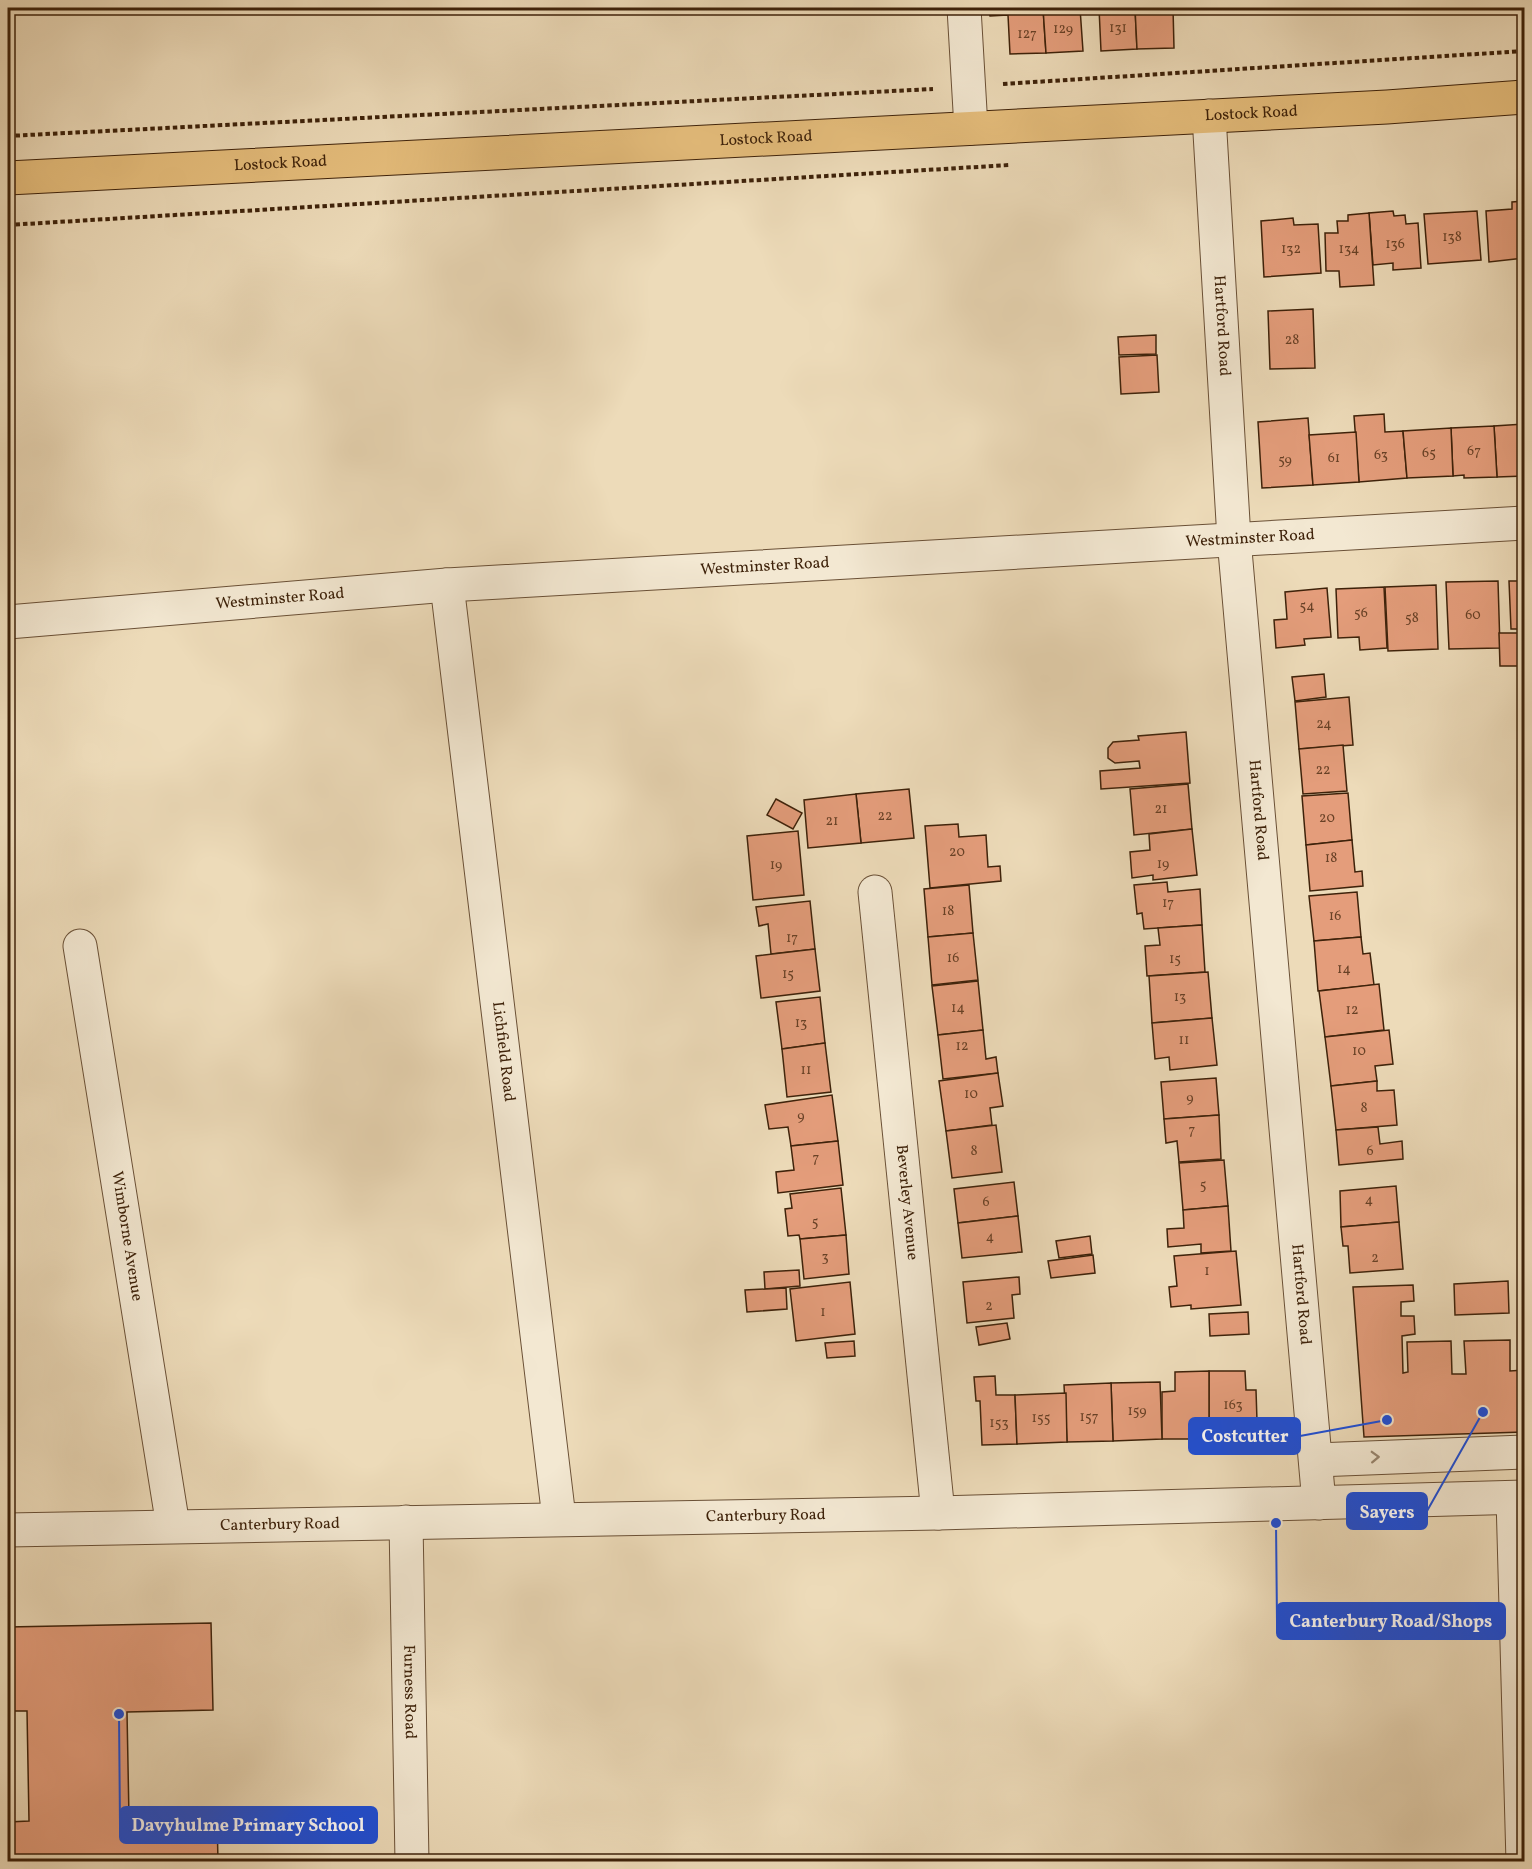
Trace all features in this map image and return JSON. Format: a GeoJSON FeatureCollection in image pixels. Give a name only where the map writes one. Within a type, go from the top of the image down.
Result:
{"type":"FeatureCollection","features":[{"type":"Feature","properties":{"kind":"main road","name":"Lostock Road"},"geometry":{"type":"LineString","coordinates":[[8,178],[1209,116],[1524,97]]}},
{"type":"Feature","properties":{"kind":"street"},"geometry":{"type":"LineString","coordinates":[[964,8],[971,128]]}},
{"type":"Feature","properties":{"kind":"street","name":"Hartford Road"},"geometry":{"type":"LineString","coordinates":[[1209,116],[1234,539],[1319,1503]]}},
{"type":"Feature","properties":{"kind":"street","name":"Westminster Road"},"geometry":{"type":"LineString","coordinates":[[8,622],[447,585],[1524,523]]}},
{"type":"Feature","properties":{"kind":"street","name":"Lichfield Road"},"geometry":{"type":"LineString","coordinates":[[447,585],[559,1518]]}},
{"type":"Feature","properties":{"kind":"street","name":"Beverley Avenue"},"geometry":{"type":"LineString","coordinates":[[875,892],[938,1513]]}},
{"type":"Feature","properties":{"kind":"street","name":"Wimborne Avenue"},"geometry":{"type":"LineString","coordinates":[[80,946],[173,1526]]}},
{"type":"Feature","properties":{"kind":"street"},"geometry":{"type":"LineString","coordinates":[[1316,1460],[1524,1452]]}},
{"type":"Feature","properties":{"kind":"street"},"geometry":{"type":"LineString","coordinates":[[1519,1497],[1523,1862]]}},
{"type":"Feature","properties":{"kind":"street","name":"Canterbury Road"},"geometry":{"type":"LineString","coordinates":[[8,1530],[559,1518],[938,1513],[1519,1497]]}},
{"type":"Feature","properties":{"kind":"street","name":"Furness Road"},"geometry":{"type":"LineString","coordinates":[[406,1522],[412,1862]]}},
{"type":"Feature","properties":{"kind":"path"},"geometry":{"type":"LineString","coordinates":[[8,136],[968,87],[1524,51]]}},
{"type":"Feature","properties":{"kind":"path"},"geometry":{"type":"LineString","coordinates":[[8,225],[1012,165]]}},
{"type":"Feature","properties":{"kind":"building"},"geometry":{"type":"Polygon","coordinates":[[[989,8],[1043,8],[1046,53],[1010,54],[1008,15],[990,16],[989,8]]]}},
{"type":"Feature","properties":{"kind":"building"},"geometry":{"type":"Polygon","coordinates":[[[1043,8],[1080,8],[1083,51],[1046,53],[1043,8]]]}},
{"type":"Feature","properties":{"kind":"building"},"geometry":{"type":"Polygon","coordinates":[[[1099,8],[1135,8],[1137,49],[1101,51],[1099,8]]]}},
{"type":"Feature","properties":{"kind":"building"},"geometry":{"type":"Polygon","coordinates":[[[1135,8],[1173,8],[1174,48],[1137,49],[1135,8]]]}},
{"type":"Feature","properties":{"kind":"building"},"geometry":{"type":"Polygon","coordinates":[[[1524,201],[1524,258],[1489,262],[1486,211],[1512,209],[1512,202],[1524,201]]]}},
{"type":"Feature","properties":{"kind":"building"},"geometry":{"type":"Polygon","coordinates":[[[1393,211],[1394,216],[1405,215],[1406,224],[1418,223],[1421,268],[1393,270],[1393,263],[1373,265],[1369,213],[1393,211]]]}},
{"type":"Feature","properties":{"kind":"building"},"geometry":{"type":"Polygon","coordinates":[[[1477,211],[1481,260],[1428,264],[1424,214],[1477,211]]]}},
{"type":"Feature","properties":{"kind":"building"},"geometry":{"type":"Polygon","coordinates":[[[1369,213],[1374,285],[1340,287],[1339,271],[1326,271],[1325,233],[1338,233],[1337,221],[1348,221],[1348,215],[1369,213]]]}},
{"type":"Feature","properties":{"kind":"building"},"geometry":{"type":"Polygon","coordinates":[[[1293,218],[1294,225],[1318,224],[1321,273],[1264,277],[1261,221],[1293,218]]]}},
{"type":"Feature","properties":{"kind":"building"},"geometry":{"type":"Polygon","coordinates":[[[1313,309],[1315,368],[1270,369],[1268,311],[1313,309]]]}},
{"type":"Feature","properties":{"kind":"building"},"geometry":{"type":"Polygon","coordinates":[[[1156,335],[1156,354],[1119,355],[1118,337],[1156,335]]]}},
{"type":"Feature","properties":{"kind":"building"},"geometry":{"type":"Polygon","coordinates":[[[1157,355],[1159,392],[1121,394],[1119,357],[1157,355]]]}},
{"type":"Feature","properties":{"kind":"building"},"geometry":{"type":"Polygon","coordinates":[[[1384,414],[1385,432],[1403,431],[1407,478],[1359,482],[1354,416],[1384,414]]]}},
{"type":"Feature","properties":{"kind":"building"},"geometry":{"type":"Polygon","coordinates":[[[1308,418],[1313,485],[1262,488],[1258,422],[1308,418]]]}},
{"type":"Feature","properties":{"kind":"building"},"geometry":{"type":"Polygon","coordinates":[[[1524,424],[1524,476],[1497,477],[1494,426],[1524,424]]]}},
{"type":"Feature","properties":{"kind":"building"},"geometry":{"type":"Polygon","coordinates":[[[1494,426],[1497,477],[1453,476],[1451,428],[1494,426]]]}},
{"type":"Feature","properties":{"kind":"building"},"geometry":{"type":"Polygon","coordinates":[[[1451,428],[1453,476],[1407,478],[1403,431],[1451,428]]]}},
{"type":"Feature","properties":{"kind":"building"},"geometry":{"type":"Polygon","coordinates":[[[1356,432],[1359,482],[1313,485],[1309,435],[1356,432]]]}},
{"type":"Feature","properties":{"kind":"building"},"geometry":{"type":"Polygon","coordinates":[[[1498,581],[1500,648],[1449,649],[1446,582],[1498,581]]]}},
{"type":"Feature","properties":{"kind":"building"},"geometry":{"type":"Polygon","coordinates":[[[1509,581],[1524,581],[1524,629],[1511,629],[1509,581]]]}},
{"type":"Feature","properties":{"kind":"building"},"geometry":{"type":"Polygon","coordinates":[[[1436,585],[1438,649],[1388,651],[1385,587],[1436,585]]]}},
{"type":"Feature","properties":{"kind":"building"},"geometry":{"type":"Polygon","coordinates":[[[1384,587],[1387,648],[1360,650],[1359,637],[1338,638],[1336,589],[1384,587]]]}},
{"type":"Feature","properties":{"kind":"building"},"geometry":{"type":"Polygon","coordinates":[[[1327,588],[1331,637],[1304,639],[1305,645],[1276,648],[1274,620],[1287,619],[1285,592],[1327,588]]]}},
{"type":"Feature","properties":{"kind":"building"},"geometry":{"type":"Polygon","coordinates":[[[1499,633],[1520,633],[1521,666],[1500,666],[1499,633]]]}},
{"type":"Feature","properties":{"kind":"building"},"geometry":{"type":"Polygon","coordinates":[[[1324,674],[1326,697],[1295,701],[1292,677],[1324,674]]]}},
{"type":"Feature","properties":{"kind":"building"},"geometry":{"type":"Polygon","coordinates":[[[1349,697],[1353,745],[1299,749],[1295,702],[1349,697]]]}},
{"type":"Feature","properties":{"kind":"building"},"geometry":{"type":"Polygon","coordinates":[[[1186,732],[1190,783],[1101,789],[1100,771],[1140,768],[1139,761],[1115,763],[1108,758],[1108,748],[1113,742],[1139,740],[1138,736],[1186,732]]]}},
{"type":"Feature","properties":{"kind":"building"},"geometry":{"type":"Polygon","coordinates":[[[1343,745],[1347,791],[1303,794],[1299,749],[1343,745]]]}},
{"type":"Feature","properties":{"kind":"building"},"geometry":{"type":"Polygon","coordinates":[[[1188,784],[1192,829],[1134,835],[1130,789],[1188,784]]]}},
{"type":"Feature","properties":{"kind":"building"},"geometry":{"type":"Polygon","coordinates":[[[909,789],[914,838],[861,843],[856,794],[909,789]]]}},
{"type":"Feature","properties":{"kind":"building"},"geometry":{"type":"Polygon","coordinates":[[[1348,793],[1352,840],[1306,845],[1302,796],[1348,793]]]}},
{"type":"Feature","properties":{"kind":"building"},"geometry":{"type":"Polygon","coordinates":[[[856,794],[861,843],[808,848],[804,800],[856,794]]]}},
{"type":"Feature","properties":{"kind":"building"},"geometry":{"type":"Polygon","coordinates":[[[776,799],[802,813],[793,829],[767,815],[776,799]]]}},
{"type":"Feature","properties":{"kind":"building"},"geometry":{"type":"Polygon","coordinates":[[[958,824],[959,837],[986,835],[988,867],[1000,866],[1001,881],[930,888],[925,826],[958,824]]]}},
{"type":"Feature","properties":{"kind":"building"},"geometry":{"type":"Polygon","coordinates":[[[1192,829],[1197,875],[1153,880],[1153,875],[1132,878],[1130,852],[1150,850],[1149,834],[1192,829]]]}},
{"type":"Feature","properties":{"kind":"building"},"geometry":{"type":"Polygon","coordinates":[[[798,831],[804,895],[753,900],[747,836],[798,831]]]}},
{"type":"Feature","properties":{"kind":"building"},"geometry":{"type":"Polygon","coordinates":[[[1352,840],[1355,872],[1362,871],[1363,886],[1310,891],[1306,845],[1352,840]]]}},
{"type":"Feature","properties":{"kind":"building"},"geometry":{"type":"Polygon","coordinates":[[[1167,882],[1168,892],[1200,889],[1202,925],[1144,929],[1142,913],[1137,914],[1134,885],[1167,882]]]}},
{"type":"Feature","properties":{"kind":"building"},"geometry":{"type":"Polygon","coordinates":[[[969,885],[973,933],[928,937],[924,889],[969,885]]]}},
{"type":"Feature","properties":{"kind":"building"},"geometry":{"type":"Polygon","coordinates":[[[1357,892],[1361,937],[1314,941],[1309,896],[1357,892]]]}},
{"type":"Feature","properties":{"kind":"building"},"geometry":{"type":"Polygon","coordinates":[[[810,901],[815,949],[771,954],[768,924],[759,926],[756,907],[810,901]]]}},
{"type":"Feature","properties":{"kind":"building"},"geometry":{"type":"Polygon","coordinates":[[[1202,925],[1205,972],[1147,976],[1145,946],[1160,945],[1158,928],[1202,925]]]}},
{"type":"Feature","properties":{"kind":"building"},"geometry":{"type":"Polygon","coordinates":[[[973,933],[978,980],[932,985],[928,937],[973,933]]]}},
{"type":"Feature","properties":{"kind":"building"},"geometry":{"type":"Polygon","coordinates":[[[1361,937],[1363,954],[1370,953],[1374,985],[1318,991],[1314,941],[1361,937]]]}},
{"type":"Feature","properties":{"kind":"building"},"geometry":{"type":"Polygon","coordinates":[[[815,949],[820,991],[761,998],[756,956],[815,949]]]}},
{"type":"Feature","properties":{"kind":"building"},"geometry":{"type":"Polygon","coordinates":[[[1208,972],[1212,1018],[1152,1023],[1149,976],[1208,972]]]}},
{"type":"Feature","properties":{"kind":"building"},"geometry":{"type":"Polygon","coordinates":[[[978,981],[983,1030],[938,1035],[932,986],[978,981]]]}},
{"type":"Feature","properties":{"kind":"building"},"geometry":{"type":"Polygon","coordinates":[[[1379,984],[1384,1030],[1325,1037],[1319,991],[1379,984]]]}},
{"type":"Feature","properties":{"kind":"building"},"geometry":{"type":"Polygon","coordinates":[[[820,997],[825,1043],[782,1049],[776,1002],[820,997]]]}},
{"type":"Feature","properties":{"kind":"building"},"geometry":{"type":"Polygon","coordinates":[[[1212,1018],[1217,1065],[1170,1070],[1169,1057],[1155,1059],[1152,1023],[1212,1018]]]}},
{"type":"Feature","properties":{"kind":"building"},"geometry":{"type":"Polygon","coordinates":[[[983,1030],[986,1059],[996,1057],[998,1073],[943,1079],[938,1035],[983,1030]]]}},
{"type":"Feature","properties":{"kind":"building"},"geometry":{"type":"Polygon","coordinates":[[[1389,1030],[1393,1064],[1375,1066],[1377,1081],[1331,1086],[1325,1037],[1389,1030]]]}},
{"type":"Feature","properties":{"kind":"building"},"geometry":{"type":"Polygon","coordinates":[[[825,1043],[831,1092],[787,1097],[782,1049],[825,1043]]]}},
{"type":"Feature","properties":{"kind":"building"},"geometry":{"type":"Polygon","coordinates":[[[998,1073],[1003,1106],[990,1108],[992,1125],[946,1131],[939,1081],[998,1073]]]}},
{"type":"Feature","properties":{"kind":"building"},"geometry":{"type":"Polygon","coordinates":[[[1216,1078],[1219,1115],[1164,1119],[1161,1082],[1216,1078]]]}},
{"type":"Feature","properties":{"kind":"building"},"geometry":{"type":"Polygon","coordinates":[[[1377,1081],[1377,1091],[1394,1090],[1397,1125],[1336,1130],[1331,1086],[1377,1081]]]}},
{"type":"Feature","properties":{"kind":"building"},"geometry":{"type":"Polygon","coordinates":[[[832,1095],[838,1141],[791,1146],[788,1127],[769,1129],[765,1105],[832,1095]]]}},
{"type":"Feature","properties":{"kind":"building"},"geometry":{"type":"Polygon","coordinates":[[[1219,1115],[1221,1159],[1179,1162],[1177,1141],[1166,1143],[1164,1119],[1219,1115]]]}},
{"type":"Feature","properties":{"kind":"building"},"geometry":{"type":"Polygon","coordinates":[[[996,1125],[1002,1172],[952,1178],[946,1131],[996,1125]]]}},
{"type":"Feature","properties":{"kind":"building"},"geometry":{"type":"Polygon","coordinates":[[[1378,1127],[1380,1144],[1402,1141],[1403,1159],[1339,1165],[1336,1130],[1378,1127]]]}},
{"type":"Feature","properties":{"kind":"building"},"geometry":{"type":"Polygon","coordinates":[[[838,1141],[843,1185],[778,1193],[776,1172],[794,1170],[791,1146],[838,1141]]]}},
{"type":"Feature","properties":{"kind":"building"},"geometry":{"type":"Polygon","coordinates":[[[1224,1160],[1228,1206],[1183,1210],[1179,1163],[1224,1160]]]}},
{"type":"Feature","properties":{"kind":"building"},"geometry":{"type":"Polygon","coordinates":[[[1014,1182],[1018,1216],[958,1223],[954,1189],[1014,1182]]]}},
{"type":"Feature","properties":{"kind":"building"},"geometry":{"type":"Polygon","coordinates":[[[1396,1186],[1399,1222],[1341,1227],[1340,1191],[1396,1186]]]}},
{"type":"Feature","properties":{"kind":"building"},"geometry":{"type":"Polygon","coordinates":[[[841,1188],[846,1235],[800,1239],[799,1235],[788,1236],[785,1209],[792,1208],[790,1194],[841,1188]]]}},
{"type":"Feature","properties":{"kind":"building"},"geometry":{"type":"Polygon","coordinates":[[[1228,1206],[1231,1251],[1201,1253],[1201,1244],[1168,1247],[1167,1229],[1184,1228],[1183,1210],[1228,1206]]]}},
{"type":"Feature","properties":{"kind":"building"},"geometry":{"type":"Polygon","coordinates":[[[1018,1216],[1022,1252],[962,1258],[958,1223],[1018,1216]]]}},
{"type":"Feature","properties":{"kind":"building"},"geometry":{"type":"Polygon","coordinates":[[[1399,1222],[1403,1269],[1350,1273],[1348,1246],[1343,1246],[1341,1227],[1399,1222]]]}},
{"type":"Feature","properties":{"kind":"building"},"geometry":{"type":"Polygon","coordinates":[[[846,1235],[849,1274],[804,1279],[800,1239],[846,1235]]]}},
{"type":"Feature","properties":{"kind":"building"},"geometry":{"type":"Polygon","coordinates":[[[1090,1236],[1092,1254],[1059,1258],[1056,1241],[1090,1236]]]}},
{"type":"Feature","properties":{"kind":"building"},"geometry":{"type":"Polygon","coordinates":[[[1236,1251],[1241,1305],[1191,1309],[1191,1305],[1171,1307],[1169,1287],[1177,1286],[1174,1256],[1236,1251]]]}},
{"type":"Feature","properties":{"kind":"building"},"geometry":{"type":"Polygon","coordinates":[[[1093,1255],[1095,1273],[1051,1278],[1048,1261],[1093,1255]]]}},
{"type":"Feature","properties":{"kind":"building"},"geometry":{"type":"Polygon","coordinates":[[[799,1270],[800,1286],[765,1289],[764,1272],[799,1270]]]}},
{"type":"Feature","properties":{"kind":"building"},"geometry":{"type":"Polygon","coordinates":[[[1019,1277],[1020,1294],[1012,1295],[1014,1318],[967,1323],[963,1282],[1019,1277]]]}},
{"type":"Feature","properties":{"kind":"building"},"geometry":{"type":"Polygon","coordinates":[[[1508,1281],[1509,1313],[1455,1315],[1454,1284],[1508,1281]]]}},
{"type":"Feature","properties":{"kind":"building"},"geometry":{"type":"Polygon","coordinates":[[[850,1282],[855,1334],[796,1341],[790,1289],[850,1282]]]}},
{"type":"Feature","properties":{"kind":"building"},"geometry":{"type":"Polygon","coordinates":[[[1413,1285],[1414,1301],[1401,1302],[1401,1316],[1414,1316],[1415,1334],[1402,1336],[1403,1373],[1408,1372],[1407,1342],[1451,1341],[1452,1374],[1466,1374],[1464,1341],[1510,1340],[1510,1371],[1524,1370],[1524,1432],[1364,1437],[1353,1287],[1413,1285]]]}},
{"type":"Feature","properties":{"kind":"building"},"geometry":{"type":"Polygon","coordinates":[[[786,1288],[787,1309],[747,1312],[745,1290],[786,1288]]]}},
{"type":"Feature","properties":{"kind":"building"},"geometry":{"type":"Polygon","coordinates":[[[1248,1312],[1249,1334],[1210,1336],[1209,1314],[1248,1312]]]}},
{"type":"Feature","properties":{"kind":"building"},"geometry":{"type":"Polygon","coordinates":[[[1007,1323],[1010,1339],[979,1345],[976,1327],[1007,1323]]]}},
{"type":"Feature","properties":{"kind":"building"},"geometry":{"type":"Polygon","coordinates":[[[854,1341],[855,1356],[827,1358],[825,1343],[854,1341]]]}},
{"type":"Feature","properties":{"kind":"building"},"geometry":{"type":"Polygon","coordinates":[[[1209,1371],[1245,1371],[1246,1390],[1256,1390],[1257,1421],[1245,1421],[1245,1439],[1209,1439],[1209,1371]]]}},
{"type":"Feature","properties":{"kind":"building"},"geometry":{"type":"Polygon","coordinates":[[[1209,1371],[1209,1439],[1162,1439],[1162,1392],[1175,1391],[1175,1372],[1209,1371]]]}},
{"type":"Feature","properties":{"kind":"building"},"geometry":{"type":"Polygon","coordinates":[[[995,1376],[996,1395],[1015,1395],[1017,1444],[982,1445],[980,1401],[976,1401],[974,1377],[995,1376]]]}},
{"type":"Feature","properties":{"kind":"building"},"geometry":{"type":"Polygon","coordinates":[[[1160,1382],[1162,1439],[1113,1441],[1111,1383],[1160,1382]]]}},
{"type":"Feature","properties":{"kind":"building"},"geometry":{"type":"Polygon","coordinates":[[[1111,1383],[1113,1441],[1067,1442],[1064,1385],[1111,1383]]]}},
{"type":"Feature","properties":{"kind":"building"},"geometry":{"type":"Polygon","coordinates":[[[1066,1393],[1067,1442],[1017,1444],[1015,1395],[1066,1393]]]}},
{"type":"Feature","properties":{"kind":"building"},"geometry":{"type":"Polygon","coordinates":[[[211,1623],[213,1710],[127,1712],[129,1818],[217,1816],[218,1862],[8,1862],[8,1822],[29,1821],[27,1711],[8,1711],[8,1627],[211,1623]]]}},
{"type":"Feature","properties":{"kind":"place","name":"Sayers"},"geometry":{"type":"Point","coordinates":[1483,1412]}},
{"type":"Feature","properties":{"kind":"place","name":"Costcutter"},"geometry":{"type":"Point","coordinates":[1387,1420]}},
{"type":"Feature","properties":{"kind":"place","name":"Canterbury Road/Shops"},"geometry":{"type":"Point","coordinates":[1276,1523]}},
{"type":"Feature","properties":{"kind":"place","name":"Davyhulme Primary School"},"geometry":{"type":"Point","coordinates":[119,1714]}}]}
